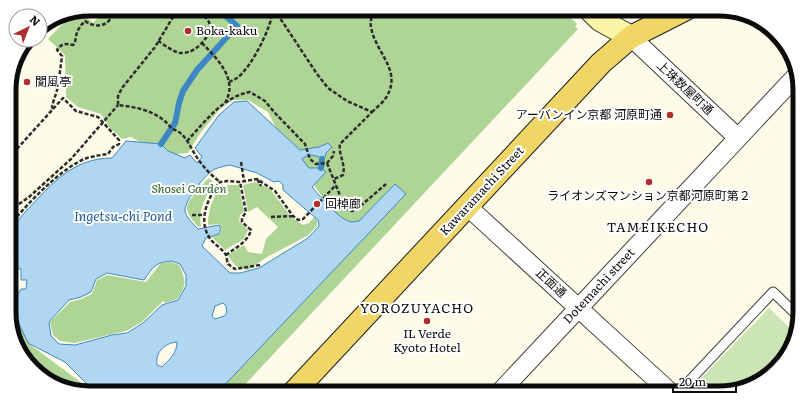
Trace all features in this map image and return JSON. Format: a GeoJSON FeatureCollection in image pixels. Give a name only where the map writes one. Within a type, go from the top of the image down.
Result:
{"type":"FeatureCollection","features":[{"type":"Feature","properties":{"kind":"main road","name":"Kawaramachi Street"},"geometry":{"type":"LineString","coordinates":[[300,386],[601,63],[631,37],[671,16]]}},
{"type":"Feature","properties":{"kind":"street"},"geometry":{"type":"LineString","coordinates":[[596,16],[600,20],[631,37]]}},
{"type":"Feature","properties":{"kind":"street","name":"上珠数屋町通"},"geometry":{"type":"LineString","coordinates":[[631,37],[738,138]]}},
{"type":"Feature","properties":{"kind":"street","name":"Dotemachi street"},"geometry":{"type":"LineString","coordinates":[[506,386],[792,80]]}},
{"type":"Feature","properties":{"kind":"street","name":"正面通"},"geometry":{"type":"LineString","coordinates":[[467,206],[663,386]]}},
{"type":"Feature","properties":{"kind":"lane"},"geometry":{"type":"LineString","coordinates":[[685,386],[773,292],[793,311]]}},
{"type":"Feature","properties":{"kind":"path"},"geometry":{"type":"LineString","coordinates":[[53,109],[52,106],[58,87],[62,56],[57,50],[63,44],[73,45],[75,43],[76,34],[79,27],[85,21],[90,25],[103,25],[109,22],[112,16]]}},
{"type":"Feature","properties":{"kind":"path"},"geometry":{"type":"LineString","coordinates":[[158,41],[183,53],[197,48],[206,39],[211,30],[209,22],[204,16]]}},
{"type":"Feature","properties":{"kind":"path"},"geometry":{"type":"LineString","coordinates":[[228,82],[238,78],[261,45],[272,16]]}},
{"type":"Feature","properties":{"kind":"path"},"geometry":{"type":"LineString","coordinates":[[279,16],[328,88],[347,102],[372,112]]}},
{"type":"Feature","properties":{"kind":"path"},"geometry":{"type":"LineString","coordinates":[[334,179],[343,175],[344,171],[344,163],[339,147],[340,144],[387,96],[392,81],[389,66],[374,38],[371,26],[372,16]]}},
{"type":"Feature","properties":{"kind":"path"},"geometry":{"type":"LineString","coordinates":[[16,205],[29,197],[71,159],[118,105],[118,96],[122,88],[155,47],[173,18]]}},
{"type":"Feature","properties":{"kind":"path"},"geometry":{"type":"LineString","coordinates":[[202,44],[217,58],[227,74],[228,97],[225,103]]}},
{"type":"Feature","properties":{"kind":"path"},"geometry":{"type":"LineString","coordinates":[[187,141],[225,103],[240,94],[250,92],[265,101],[305,144],[309,158],[316,164],[325,164],[332,156],[334,151]]}},
{"type":"Feature","properties":{"kind":"path"},"geometry":{"type":"LineString","coordinates":[[16,149],[62,98],[76,111],[98,117],[119,140],[119,144],[113,147],[108,154],[87,158],[75,164],[55,179],[28,204],[16,218]]}},
{"type":"Feature","properties":{"kind":"path"},"geometry":{"type":"LineString","coordinates":[[118,105],[137,107],[167,121],[172,129],[179,130],[198,159],[220,182],[240,182],[257,179],[275,191],[298,220],[304,218],[336,185]]}},
{"type":"Feature","properties":{"kind":"path"},"geometry":{"type":"LineString","coordinates":[[241,162],[244,181]]}},
{"type":"Feature","properties":{"kind":"path"},"geometry":{"type":"LineString","coordinates":[[325,164],[334,179],[345,208],[352,211],[358,209],[386,184]]}},
{"type":"Feature","properties":{"kind":"path"},"geometry":{"type":"LineString","coordinates":[[257,179],[261,186]]}},
{"type":"Feature","properties":{"kind":"path"},"geometry":{"type":"LineString","coordinates":[[220,182],[208,202],[204,215],[204,225],[209,238],[226,255],[228,264],[235,269],[260,265]]}},
{"type":"Feature","properties":{"kind":"path"},"geometry":{"type":"LineString","coordinates":[[226,255],[245,241],[250,234],[250,230],[242,222],[242,218],[246,212],[240,182]]}},
{"type":"Feature","properties":{"kind":"path"},"geometry":{"type":"LineString","coordinates":[[192,215],[204,215]]}},
{"type":"Feature","properties":{"kind":"path"},"geometry":{"type":"LineString","coordinates":[[271,217],[294,216]]}},
{"type":"Feature","properties":{"kind":"green space"},"geometry":{"type":"Polygon","coordinates":[[[85,16],[93,23],[100,16],[568,16],[577,24],[575,26],[578,29],[244,386],[200,386],[347,231],[284,144],[268,112],[248,100],[233,100],[220,109],[201,132],[188,153],[164,155],[131,137],[122,139],[110,128],[101,114],[78,107],[66,97],[65,55],[48,39],[66,20],[85,16]]]}},
{"type":"Feature","properties":{"kind":"green space"},"geometry":{"type":"Polygon","coordinates":[[[209,178],[214,183],[201,209],[201,226],[198,227],[188,213],[187,208],[196,192],[209,178]]]}},
{"type":"Feature","properties":{"kind":"green space"},"geometry":{"type":"Polygon","coordinates":[[[256,182],[270,189],[292,218],[303,225],[309,223],[314,217],[317,220],[317,226],[307,236],[267,257],[248,270],[236,266],[228,255],[244,245],[248,252],[262,254],[266,239],[278,227],[257,207],[248,212],[243,185],[256,182]]]}},
{"type":"Feature","properties":{"kind":"green space"},"geometry":{"type":"Polygon","coordinates":[[[228,185],[239,185],[244,211],[240,215],[239,221],[248,230],[244,239],[225,250],[212,237],[220,234],[222,229],[219,224],[208,225],[210,208],[215,196],[223,187],[228,185]]]}},
{"type":"Feature","properties":{"kind":"green space"},"geometry":{"type":"Polygon","coordinates":[[[171,262],[179,265],[184,279],[183,290],[177,299],[165,303],[163,301],[142,322],[126,331],[74,343],[60,341],[53,335],[50,322],[70,302],[92,294],[97,280],[107,275],[146,282],[161,263],[171,262]]]}},
{"type":"Feature","properties":{"kind":"green space"},"geometry":{"type":"Polygon","coordinates":[[[769,308],[791,329],[784,347],[756,376],[733,385],[694,386],[769,308]]]}},
{"type":"Feature","properties":{"kind":"green space"},"geometry":{"type":"Polygon","coordinates":[[[17,320],[28,343],[86,386],[66,382],[49,374],[41,368],[28,353],[22,340],[17,320]]]}},
{"type":"Feature","properties":{"kind":"water","name":"Ingetsu-chi Pond"},"geometry":{"type":"Polygon","coordinates":[[[247,101],[300,150],[319,147],[328,143],[332,147],[322,159],[312,155],[306,156],[302,159],[309,168],[321,168],[326,172],[312,187],[330,208],[347,221],[359,221],[395,184],[406,194],[224,386],[89,386],[65,362],[28,343],[17,319],[16,293],[19,293],[21,289],[26,289],[27,280],[21,280],[21,269],[16,269],[16,224],[44,192],[63,175],[85,163],[98,159],[112,158],[126,141],[161,144],[168,151],[185,158],[190,155],[197,163],[202,157],[195,148],[219,115],[234,102],[247,101]],[[230,165],[215,169],[206,176],[192,194],[185,211],[188,218],[198,229],[219,225],[221,229],[219,234],[206,238],[202,246],[230,273],[240,273],[259,268],[308,238],[319,226],[318,220],[283,190],[283,185],[279,181],[274,182],[257,173],[230,165]],[[172,261],[155,266],[144,280],[107,273],[96,279],[91,292],[81,297],[69,300],[49,322],[51,336],[59,344],[75,345],[112,335],[127,333],[143,323],[162,305],[178,300],[186,286],[186,275],[180,264],[172,261]],[[223,303],[215,306],[212,316],[215,319],[224,316],[227,313],[226,306],[223,303]],[[177,342],[165,346],[159,352],[157,365],[162,367],[168,361],[176,349],[177,342]]]}},
{"type":"Feature","properties":{"kind":"waterway"},"geometry":{"type":"LineString","coordinates":[[161,144],[175,123],[183,91],[197,70],[237,26],[226,16]]}},
{"type":"Feature","properties":{"kind":"waterway"},"geometry":{"type":"LineString","coordinates":[[321,168],[322,159]]}},
{"type":"Feature","properties":{"kind":"place","name":"Boka-kaku"},"geometry":{"type":"Point","coordinates":[188,31]}},
{"type":"Feature","properties":{"kind":"place","name":"閬風亭"},"geometry":{"type":"Point","coordinates":[27,82]}},
{"type":"Feature","properties":{"kind":"place","name":"アーバンイン京都 河原町通"},"geometry":{"type":"Point","coordinates":[670,115]}},
{"type":"Feature","properties":{"kind":"place","name":"ライオンズマンション京都河原町第２"},"geometry":{"type":"Point","coordinates":[649,182]}},
{"type":"Feature","properties":{"kind":"place","name":"回棹廊"},"geometry":{"type":"Point","coordinates":[317,204]}},
{"type":"Feature","properties":{"kind":"place","name":"IL Verde Kyoto Hotel"},"geometry":{"type":"Point","coordinates":[427,321]}},
{"type":"Feature","properties":{"kind":"district","name":"TAMEIKECHO"},"geometry":{"type":"Point","coordinates":[658,227]}},
{"type":"Feature","properties":{"kind":"district","name":"YOROZUYACHO"},"geometry":{"type":"Point","coordinates":[417,308]}},
{"type":"Feature","properties":{"kind":"park label","name":"Shosei Garden"},"geometry":{"type":"Point","coordinates":[189,189]}}]}
